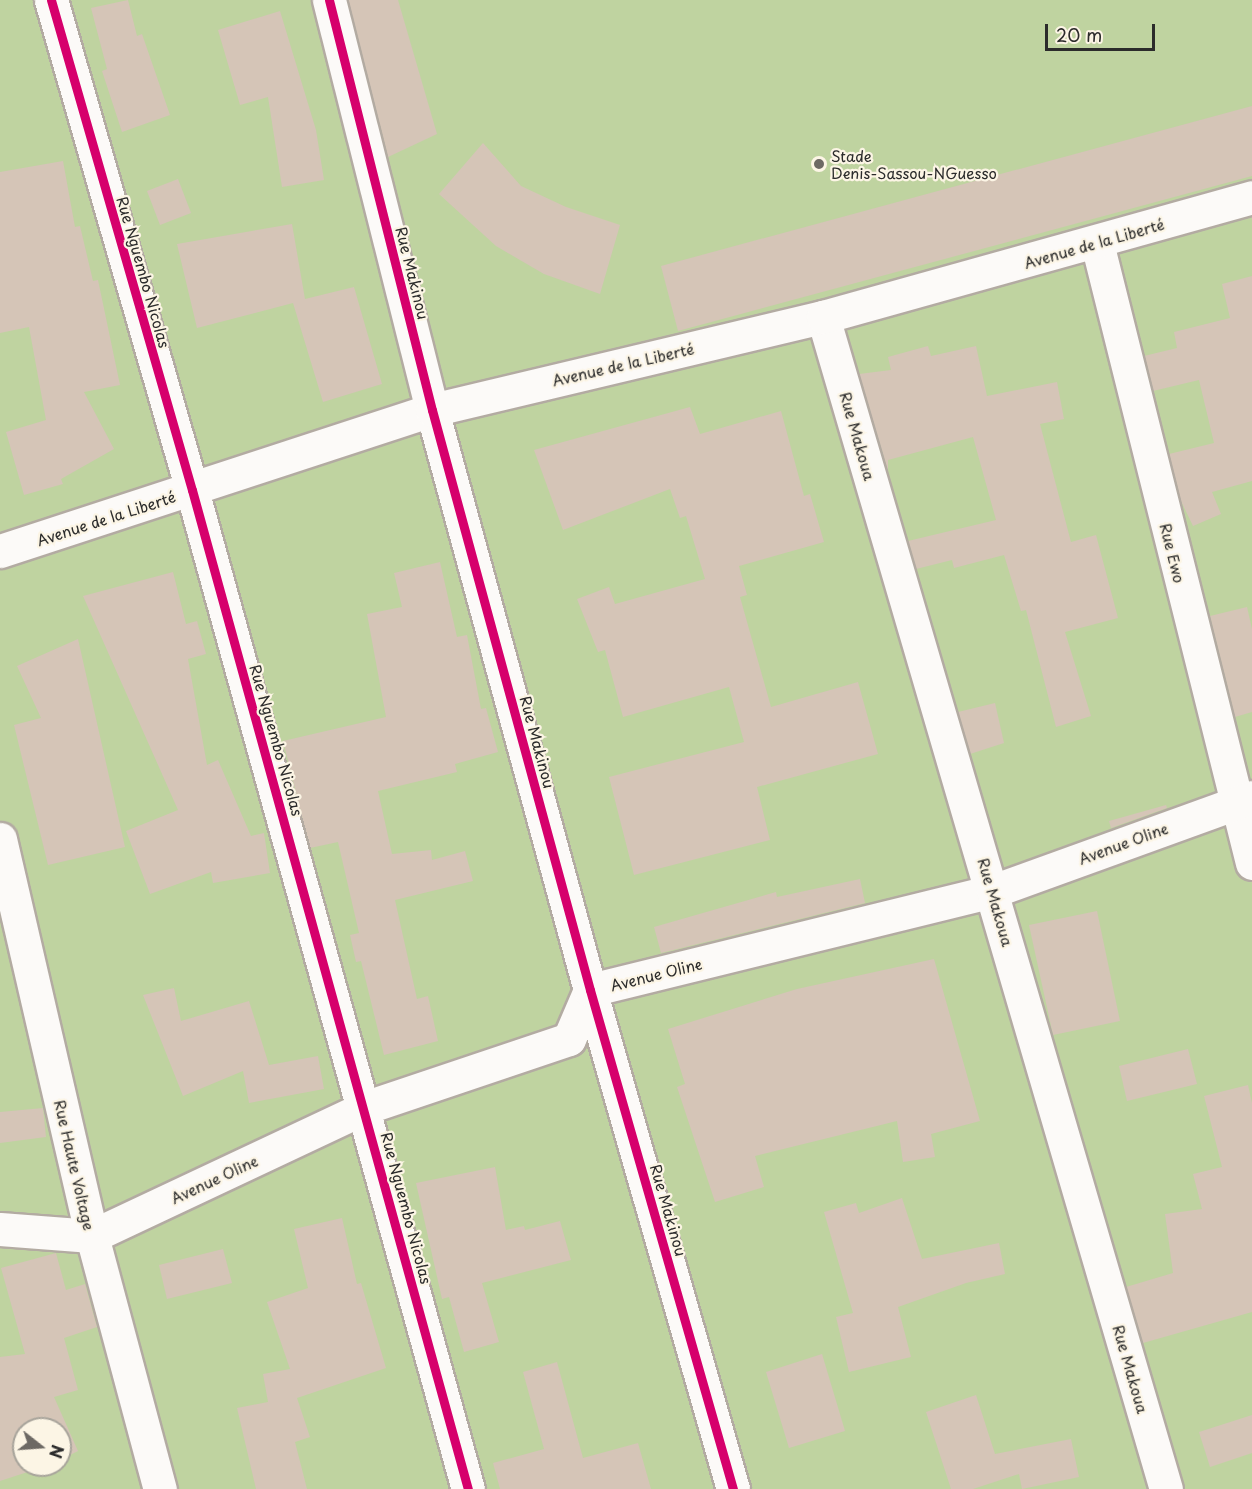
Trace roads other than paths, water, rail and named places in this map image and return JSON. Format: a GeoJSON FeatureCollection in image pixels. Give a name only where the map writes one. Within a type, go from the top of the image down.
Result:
{"type":"FeatureCollection","features":[{"type":"Feature","properties":{"kind":"street","name":"Rue Nguembo Nicolas"},"geometry":{"type":"LineString","coordinates":[[51,0],[192,490],[468,1489]]}},
{"type":"Feature","properties":{"kind":"street","name":"Rue Makinou"},"geometry":{"type":"LineString","coordinates":[[328,0],[432,410],[590,990],[733,1489]]}},
{"type":"Feature","properties":{"kind":"street","name":"Avenue de la Liberté"},"geometry":{"type":"LineString","coordinates":[[0,551],[432,410],[823,316],[1097,243],[1252,197]]}},
{"type":"Feature","properties":{"kind":"street","name":"Rue Ewo"},"geometry":{"type":"LineString","coordinates":[[1097,243],[1243,800],[1252,863]]}},
{"type":"Feature","properties":{"kind":"street","name":"Rue Makoua"},"geometry":{"type":"LineString","coordinates":[[823,316],[1166,1489]]}},
{"type":"Feature","properties":{"kind":"street","name":"Avenue Oline"},"geometry":{"type":"LineString","coordinates":[[0,1229],[92,1236],[364,1108],[569,1039],[590,990],[993,891],[1243,800]]}},
{"type":"Feature","properties":{"kind":"street","name":"Rue Haute Voltage"},"geometry":{"type":"LineString","coordinates":[[0,839],[92,1236],[160,1489]]}},
{"type":"Feature","properties":{"kind":"place","name":"Stade Denis-Sassou-NGuesso"},"geometry":{"type":"Point","coordinates":[819,164]}}]}
